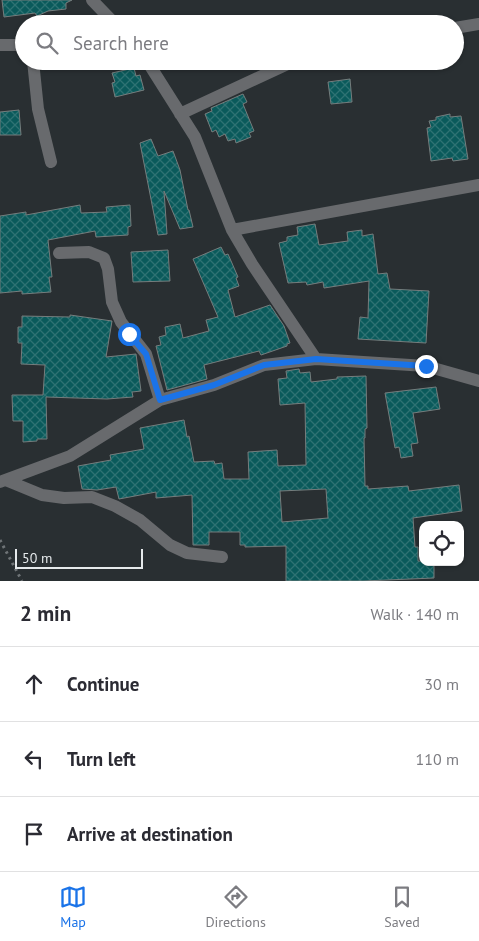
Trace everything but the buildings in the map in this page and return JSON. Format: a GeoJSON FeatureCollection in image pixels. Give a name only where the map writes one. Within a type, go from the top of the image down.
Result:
{"type":"FeatureCollection","features":[{"type":"Feature","properties":{"kind":"street"},"geometry":{"type":"LineString","coordinates":[[92,0],[106,15]]}},
{"type":"Feature","properties":{"kind":"street"},"geometry":{"type":"LineString","coordinates":[[464,26],[479,24]]}},
{"type":"Feature","properties":{"kind":"street"},"geometry":{"type":"LineString","coordinates":[[0,45],[15,44]]}},
{"type":"Feature","properties":{"kind":"street"},"geometry":{"type":"LineString","coordinates":[[34,70],[38,109],[51,162]]}},
{"type":"Feature","properties":{"kind":"street"},"geometry":{"type":"LineString","coordinates":[[153,70],[195,137],[232,230],[252,264],[316,359]]}},
{"type":"Feature","properties":{"kind":"street"},"geometry":{"type":"LineString","coordinates":[[180,114],[275,70]]}},
{"type":"Feature","properties":{"kind":"street"},"geometry":{"type":"LineString","coordinates":[[232,230],[479,185]]}},
{"type":"Feature","properties":{"kind":"street"},"geometry":{"type":"LineString","coordinates":[[59,253],[88,252],[104,258],[108,269],[112,302],[121,322],[137,345],[146,354],[160,400]]}},
{"type":"Feature","properties":{"kind":"street"},"geometry":{"type":"LineString","coordinates":[[4,481],[70,456],[160,400],[214,385],[264,365],[316,359],[426,366],[479,381]]}},
{"type":"Feature","properties":{"kind":"street"},"geometry":{"type":"LineString","coordinates":[[4,481],[42,495],[64,498],[92,497],[115,506],[140,520],[170,545],[187,553],[222,557]]}},
{"type":"Feature","properties":{"kind":"path"},"geometry":{"type":"LineString","coordinates":[[0,540],[22,581]]}},
{"type":"Feature","properties":{"kind":"route"},"geometry":{"type":"LineString","coordinates":[[129,334],[146,354],[160,400],[214,385],[264,365],[316,359],[426,366]]}}]}
